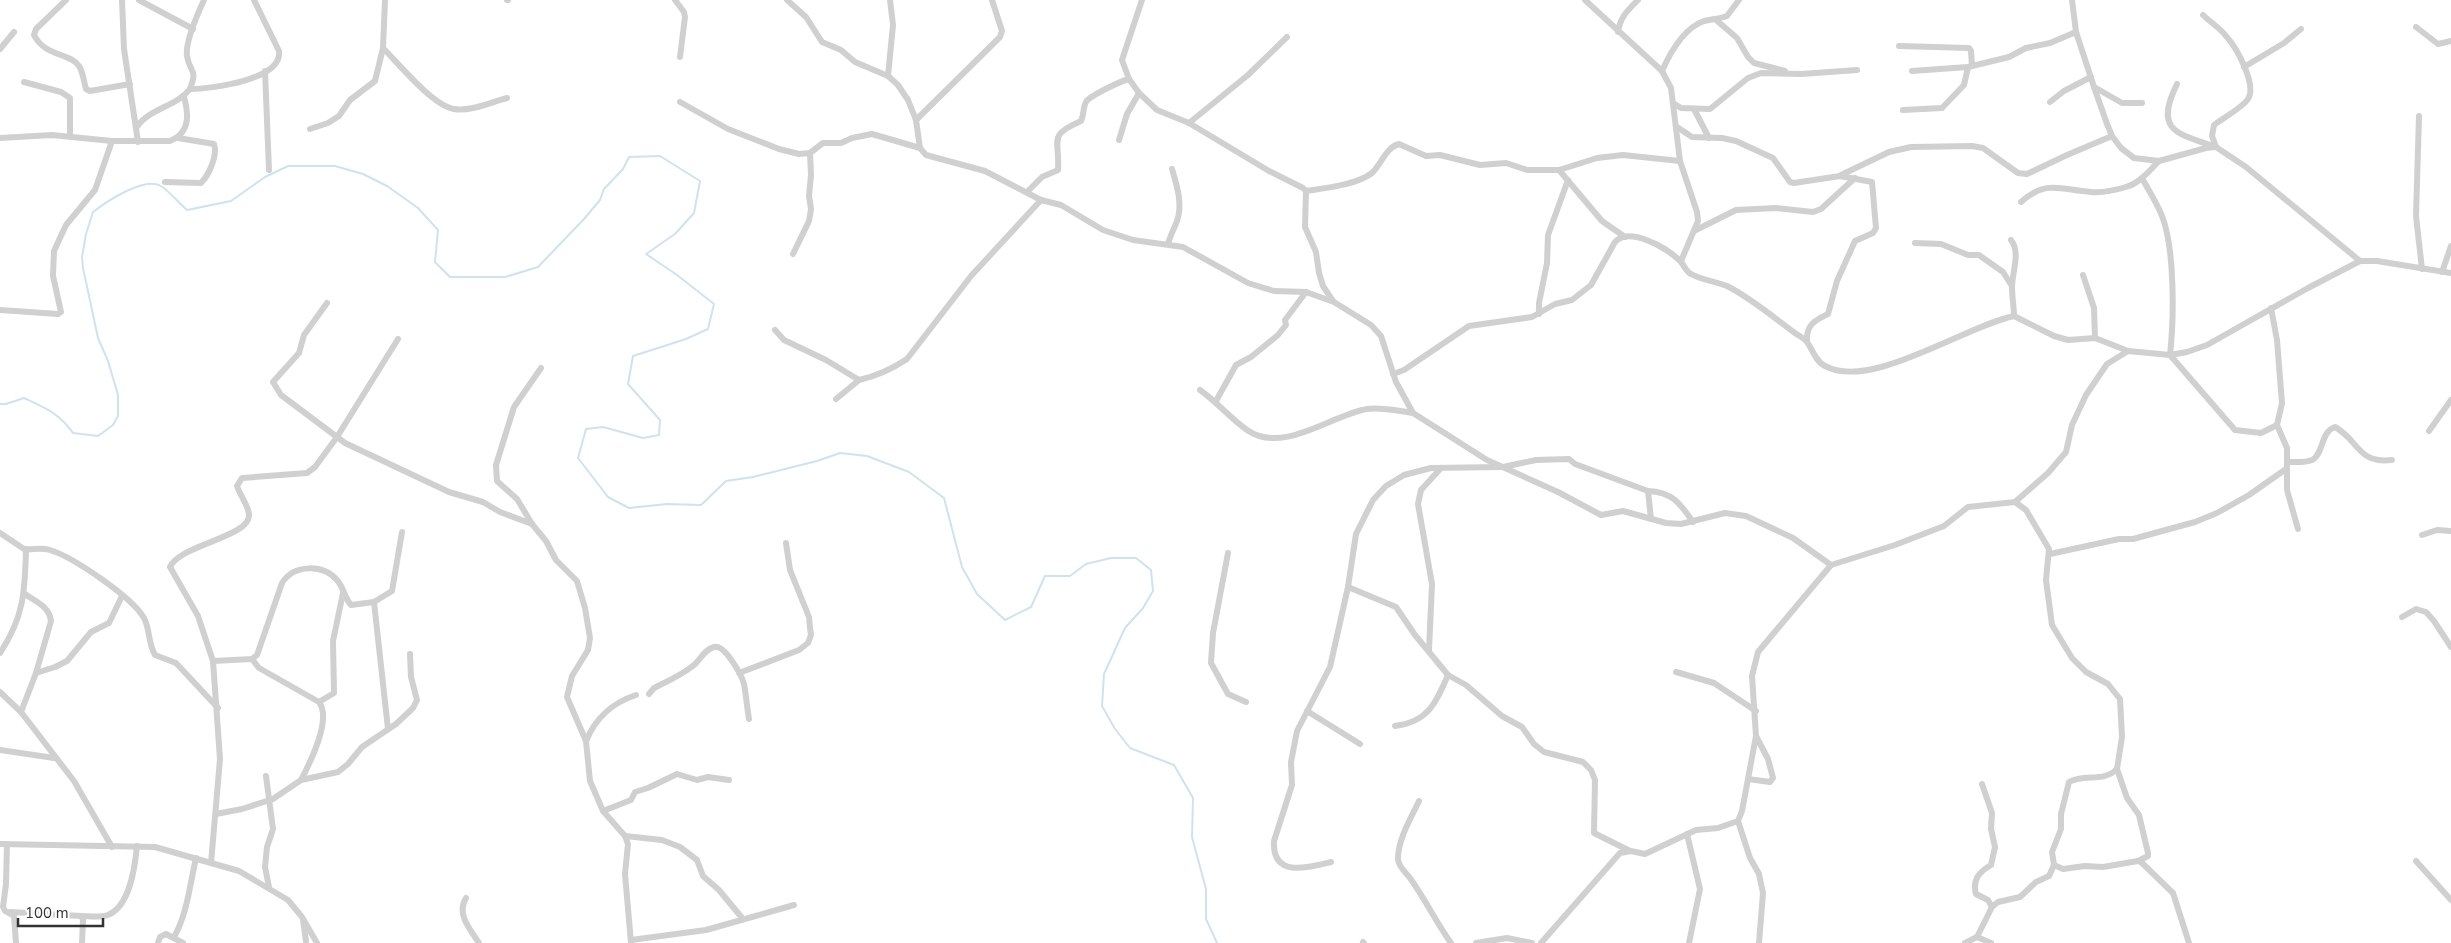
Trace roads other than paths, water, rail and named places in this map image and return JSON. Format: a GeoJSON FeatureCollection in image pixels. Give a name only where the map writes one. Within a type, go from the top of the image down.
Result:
{"type":"FeatureCollection","features":[{"type":"Feature","properties":{"kind":"street"},"geometry":{"type":"LineString","coordinates":[[66,0],[36,29],[35,38],[49,52],[76,62],[81,70],[86,89],[90,91],[130,84]]}},
{"type":"Feature","properties":{"kind":"street"},"geometry":{"type":"LineString","coordinates":[[122,0],[124,48],[138,142]]}},
{"type":"Feature","properties":{"kind":"street"},"geometry":{"type":"LineString","coordinates":[[139,0],[193,29]]}},
{"type":"Feature","properties":{"kind":"street"},"geometry":{"type":"LineString","coordinates":[[136,128],[147,116],[184,97],[190,89],[194,71],[187,53],[193,29],[204,0]]}},
{"type":"Feature","properties":{"kind":"street"},"geometry":{"type":"LineString","coordinates":[[190,89],[216,88],[247,80],[276,64],[280,57],[279,51],[254,0]]}},
{"type":"Feature","properties":{"kind":"street"},"geometry":{"type":"LineString","coordinates":[[310,129],[328,124],[339,116],[350,100],[375,82],[383,48],[385,0]]}},
{"type":"Feature","properties":{"kind":"street"},"geometry":{"type":"LineString","coordinates":[[675,0],[682,7],[685,17],[680,57]]}},
{"type":"Feature","properties":{"kind":"street"},"geometry":{"type":"LineString","coordinates":[[787,0],[806,17],[822,42],[841,50],[855,62],[888,76],[904,92],[916,120],[920,148],[926,155],[986,171],[1041,200],[1061,205],[1103,230],[1132,240],[1168,244],[1191,251],[1232,276],[1248,283],[1274,291],[1306,292],[1334,302],[1376,330],[1384,342],[1394,374],[1413,413]]}},
{"type":"Feature","properties":{"kind":"street"},"geometry":{"type":"LineString","coordinates":[[888,76],[893,25],[890,0]]}},
{"type":"Feature","properties":{"kind":"street"},"geometry":{"type":"LineString","coordinates":[[916,120],[1000,37],[1002,31],[992,0]]}},
{"type":"Feature","properties":{"kind":"street"},"geometry":{"type":"LineString","coordinates":[[1142,0],[1122,60],[1128,79],[1140,93],[1157,110],[1189,123],[1306,191],[1339,186],[1371,174],[1391,148],[1398,144],[1422,155],[1440,155],[1473,164],[1506,163],[1526,170],[1559,170],[1598,158],[1623,155],[1680,161]]}},
{"type":"Feature","properties":{"kind":"street"},"geometry":{"type":"LineString","coordinates":[[1585,0],[1662,71],[1671,88],[1680,161],[1697,212],[1698,221],[1681,261]]}},
{"type":"Feature","properties":{"kind":"street"},"geometry":{"type":"LineString","coordinates":[[1618,32],[1619,23],[1626,11],[1638,0]]}},
{"type":"Feature","properties":{"kind":"street"},"geometry":{"type":"LineString","coordinates":[[1662,71],[1674,48],[1690,29],[1703,21],[1727,16],[1739,0]]}},
{"type":"Feature","properties":{"kind":"street"},"geometry":{"type":"LineString","coordinates":[[2072,0],[2076,32],[2112,136],[2134,158],[2159,161],[2216,147]]}},
{"type":"Feature","properties":{"kind":"street"},"geometry":{"type":"LineString","coordinates":[[2203,15],[2226,36],[2244,67],[2250,82],[2250,94],[2243,104],[2214,125],[2212,136],[2216,147]]}},
{"type":"Feature","properties":{"kind":"street"},"geometry":{"type":"LineString","coordinates":[[1715,19],[1738,38],[1748,57],[1754,63],[1800,74]]}},
{"type":"Feature","properties":{"kind":"street"},"geometry":{"type":"LineString","coordinates":[[2416,27],[2438,44],[2451,41]]}},
{"type":"Feature","properties":{"kind":"street"},"geometry":{"type":"LineString","coordinates":[[2244,67],[2301,29]]}},
{"type":"Feature","properties":{"kind":"street"},"geometry":{"type":"LineString","coordinates":[[0,49],[14,32]]}},
{"type":"Feature","properties":{"kind":"street"},"geometry":{"type":"LineString","coordinates":[[1912,71],[1970,67],[2009,57],[2026,48],[2050,43],[2076,32]]}},
{"type":"Feature","properties":{"kind":"street"},"geometry":{"type":"LineString","coordinates":[[1189,123],[1248,75],[1287,37]]}},
{"type":"Feature","properties":{"kind":"street"},"geometry":{"type":"LineString","coordinates":[[1900,46],[1969,48],[1971,51],[1970,67],[1964,85],[1942,108],[1903,110]]}},
{"type":"Feature","properties":{"kind":"street"},"geometry":{"type":"LineString","coordinates":[[383,48],[435,100],[446,107],[466,108],[507,98]]}},
{"type":"Feature","properties":{"kind":"street"},"geometry":{"type":"LineString","coordinates":[[1673,103],[1681,108],[1710,109],[1748,78],[1761,73],[1800,74],[1856,70]]}},
{"type":"Feature","properties":{"kind":"street"},"geometry":{"type":"LineString","coordinates":[[266,71],[270,170]]}},
{"type":"Feature","properties":{"kind":"street"},"geometry":{"type":"LineString","coordinates":[[2050,102],[2064,91],[2091,77]]}},
{"type":"Feature","properties":{"kind":"street"},"geometry":{"type":"LineString","coordinates":[[1027,192],[1042,177],[1058,170],[1058,136],[1063,129],[1081,121],[1086,102],[1092,96],[1106,90],[1117,82],[1128,79]]}},
{"type":"Feature","properties":{"kind":"street"},"geometry":{"type":"LineString","coordinates":[[24,82],[61,92],[70,98],[70,136]]}},
{"type":"Feature","properties":{"kind":"street"},"geometry":{"type":"LineString","coordinates":[[2177,84],[2167,103],[2167,118],[2180,135],[2216,147],[2246,167],[2360,261]]}},
{"type":"Feature","properties":{"kind":"street"},"geometry":{"type":"LineString","coordinates":[[2094,87],[2122,102],[2142,104]]}},
{"type":"Feature","properties":{"kind":"street"},"geometry":{"type":"LineString","coordinates":[[1119,140],[1127,114],[1140,93]]}},
{"type":"Feature","properties":{"kind":"street"},"geometry":{"type":"LineString","coordinates":[[178,138],[187,124],[184,97]]}},
{"type":"Feature","properties":{"kind":"street"},"geometry":{"type":"LineString","coordinates":[[680,102],[728,129],[779,149],[799,154],[810,153],[823,144],[841,143],[852,138],[872,134],[920,148]]}},
{"type":"Feature","properties":{"kind":"street"},"geometry":{"type":"LineString","coordinates":[[1694,109],[1710,138]]}},
{"type":"Feature","properties":{"kind":"street"},"geometry":{"type":"LineString","coordinates":[[2419,116],[2416,216],[2422,269]]}},
{"type":"Feature","properties":{"kind":"street"},"geometry":{"type":"LineString","coordinates":[[1677,127],[1692,137],[1736,141],[1773,158],[1790,182],[1794,184],[1840,176],[1889,152],[1911,147],[1972,146],[1983,148],[2018,173],[2027,174],[2112,136]]}},
{"type":"Feature","properties":{"kind":"street"},"geometry":{"type":"LineString","coordinates":[[0,138],[70,136],[138,142],[159,142],[178,138],[214,144],[216,148],[210,167],[201,183],[165,182]]}},
{"type":"Feature","properties":{"kind":"street"},"geometry":{"type":"LineString","coordinates":[[0,310],[58,314],[61,312],[53,276],[54,251],[66,225],[95,190],[112,141]]}},
{"type":"Feature","properties":{"kind":"street"},"geometry":{"type":"LineString","coordinates":[[793,254],[809,221],[811,209],[809,196],[810,153]]}},
{"type":"Feature","properties":{"kind":"street"},"geometry":{"type":"LineString","coordinates":[[2021,202],[2037,190],[2047,188],[2055,187],[2092,193],[2126,187],[2142,178],[2159,161]]}},
{"type":"Feature","properties":{"kind":"street"},"geometry":{"type":"LineString","coordinates":[[1168,244],[1178,220],[1180,207],[1178,188],[1172,169]]}},
{"type":"Feature","properties":{"kind":"street"},"geometry":{"type":"LineString","coordinates":[[1559,170],[1602,221],[1625,237]]}},
{"type":"Feature","properties":{"kind":"street"},"geometry":{"type":"LineString","coordinates":[[1806,341],[1808,330],[1816,318],[1828,314],[1837,281],[1855,241],[1873,233],[1876,228],[1872,182],[1840,176]]}},
{"type":"Feature","properties":{"kind":"street"},"geometry":{"type":"LineString","coordinates":[[1694,231],[1736,210],[1776,208],[1813,212],[1820,209],[1855,178]]}},
{"type":"Feature","properties":{"kind":"street"},"geometry":{"type":"LineString","coordinates":[[2142,178],[2162,217],[2167,243],[2172,276],[2170,355],[2236,430],[2261,433],[2277,426]]}},
{"type":"Feature","properties":{"kind":"street"},"geometry":{"type":"LineString","coordinates":[[1539,314],[1539,303],[1547,262],[1548,235],[1568,180]]}},
{"type":"Feature","properties":{"kind":"street"},"geometry":{"type":"LineString","coordinates":[[1306,191],[1305,227],[1316,252],[1318,274],[1323,286],[1334,302]]}},
{"type":"Feature","properties":{"kind":"street"},"geometry":{"type":"LineString","coordinates":[[836,398],[859,380],[879,374],[907,358],[972,276],[1041,200]]}},
{"type":"Feature","properties":{"kind":"street"},"geometry":{"type":"LineString","coordinates":[[1394,374],[1404,370],[1468,326],[1539,314],[1555,304],[1572,300],[1591,285],[1615,242],[1619,238],[1625,237],[1654,242],[1681,261],[1692,275],[1729,287],[1806,341],[1813,354],[1825,366],[1844,372],[1867,370],[1916,356],[1938,344],[2014,316],[2054,336],[2068,340],[2095,338],[2128,351],[2170,355],[2187,352],[2207,345],[2360,261],[2377,261],[2451,274]]}},
{"type":"Feature","properties":{"kind":"street"},"geometry":{"type":"LineString","coordinates":[[2011,240],[2015,245],[2016,254],[2012,286],[2014,316]]}},
{"type":"Feature","properties":{"kind":"street"},"geometry":{"type":"LineString","coordinates":[[1915,243],[1942,244],[1968,255],[1979,254],[2003,272],[2012,286]]}},
{"type":"Feature","properties":{"kind":"street"},"geometry":{"type":"LineString","coordinates":[[2442,272],[2451,246]]}},
{"type":"Feature","properties":{"kind":"street"},"geometry":{"type":"LineString","coordinates":[[2083,275],[2094,308],[2095,338]]}},
{"type":"Feature","properties":{"kind":"street"},"geometry":{"type":"LineString","coordinates":[[1216,401],[1236,365],[1251,357],[1278,335],[1286,325],[1285,320],[1306,292]]}},
{"type":"Feature","properties":{"kind":"street"},"geometry":{"type":"LineString","coordinates":[[327,303],[304,335],[299,353],[273,382],[281,396],[309,414],[337,437],[449,492],[483,502],[500,512],[532,524]]}},
{"type":"Feature","properties":{"kind":"street"},"geometry":{"type":"LineString","coordinates":[[2272,308],[2277,340],[2282,404],[2277,426],[2287,448],[2287,490],[2298,529]]}},
{"type":"Feature","properties":{"kind":"street"},"geometry":{"type":"LineString","coordinates":[[775,330],[784,340],[826,360],[859,380]]}},
{"type":"Feature","properties":{"kind":"street"},"geometry":{"type":"LineString","coordinates":[[211,863],[220,759],[218,708],[213,661],[198,616],[187,594],[172,573],[170,567],[172,561],[178,556],[225,536],[244,525],[249,519],[250,513],[237,486],[242,478],[307,473],[314,467],[337,437],[398,339]]}},
{"type":"Feature","properties":{"kind":"street"},"geometry":{"type":"LineString","coordinates":[[1758,943],[1763,893],[1759,874],[1750,858],[1738,821],[1756,736],[1756,711],[1752,676],[1758,652],[1831,565],[1895,545],[1944,526],[1968,507],[2015,502],[2048,474],[2066,452],[2072,425],[2091,387],[2107,364],[2128,351]]}},
{"type":"Feature","properties":{"kind":"street"},"geometry":{"type":"LineString","coordinates":[[542,368],[514,407],[495,475],[501,486],[517,499],[532,524],[546,541],[559,564],[577,581],[585,608],[590,638],[588,650],[572,676],[567,697],[586,741],[590,781],[603,812],[625,836],[628,844],[625,874],[631,941],[706,930],[794,905]]}},
{"type":"Feature","properties":{"kind":"street"},"geometry":{"type":"LineString","coordinates":[[1200,390],[1216,401],[1247,430],[1271,438],[1294,434],[1366,409],[1382,408],[1413,413],[1472,451],[1601,515],[1623,511],[1674,524],[1693,522],[1725,514],[1746,516],[1794,538],[1831,565]]}},
{"type":"Feature","properties":{"kind":"street"},"geometry":{"type":"LineString","coordinates":[[2429,431],[2451,400]]}},
{"type":"Feature","properties":{"kind":"street"},"geometry":{"type":"LineString","coordinates":[[2050,554],[2118,539],[2133,539],[2195,522],[2217,513],[2249,495],[2287,466],[2312,460],[2316,456],[2324,436],[2335,427],[2368,458],[2380,461],[2392,460]]}},
{"type":"Feature","properties":{"kind":"street"},"geometry":{"type":"LineString","coordinates":[[1331,862],[1306,868],[1289,867],[1278,862],[1274,851],[1279,823],[1292,785],[1291,762],[1297,731],[1330,667],[1348,587],[1356,534],[1374,500],[1386,486],[1404,475],[1442,468],[1502,467],[1536,460],[1569,458],[1575,464],[1648,491],[1661,492],[1677,500],[1693,522]]}},
{"type":"Feature","properties":{"kind":"street"},"geometry":{"type":"LineString","coordinates":[[1429,650],[1432,584],[1418,504],[1421,490],[1442,468]]}},
{"type":"Feature","properties":{"kind":"street"},"geometry":{"type":"LineString","coordinates":[[1648,491],[1651,519]]}},
{"type":"Feature","properties":{"kind":"street"},"geometry":{"type":"LineString","coordinates":[[1965,943],[1977,937],[1992,907],[1998,902],[2020,897],[2036,882],[2066,869],[2085,866],[2103,867],[2138,861],[2148,856],[2139,816],[2127,798],[2117,769],[2122,737],[2120,699],[2108,684],[2086,672],[2072,658],[2052,625],[2046,580],[2050,554],[2046,541],[2035,523],[2026,510],[2015,502]]}},
{"type":"Feature","properties":{"kind":"street"},"geometry":{"type":"LineString","coordinates":[[2422,535],[2437,530],[2451,531]]}},
{"type":"Feature","properties":{"kind":"street"},"geometry":{"type":"LineString","coordinates":[[213,661],[252,659],[258,655],[282,583],[288,574],[303,569],[320,570],[337,580],[351,604],[374,602],[392,590],[402,532]]}},
{"type":"Feature","properties":{"kind":"street"},"geometry":{"type":"LineString","coordinates":[[0,533],[26,549],[36,547],[74,559],[122,596],[144,618],[155,654],[176,663],[218,708]]}},
{"type":"Feature","properties":{"kind":"street"},"geometry":{"type":"LineString","coordinates":[[739,672],[799,650],[808,643],[811,635],[809,617],[790,570],[786,543]]}},
{"type":"Feature","properties":{"kind":"street"},"geometry":{"type":"LineString","coordinates":[[0,653],[13,631],[25,594],[26,549]]}},
{"type":"Feature","properties":{"kind":"street"},"geometry":{"type":"LineString","coordinates":[[1228,554],[1213,633],[1210,663],[1228,694],[1246,702]]}},
{"type":"Feature","properties":{"kind":"street"},"geometry":{"type":"LineString","coordinates":[[1348,587],[1396,607],[1415,635],[1448,675],[1466,685],[1502,716],[1522,727],[1534,744],[1544,752],[1583,762],[1591,770],[1595,780],[1594,833],[1631,851],[1645,854],[1703,828],[1718,828],[1738,821]]}},
{"type":"Feature","properties":{"kind":"street"},"geometry":{"type":"LineString","coordinates":[[319,702],[334,693],[333,641],[343,589]]}},
{"type":"Feature","properties":{"kind":"street"},"geometry":{"type":"LineString","coordinates":[[21,712],[50,628],[50,613],[45,607],[25,594]]}},
{"type":"Feature","properties":{"kind":"street"},"geometry":{"type":"LineString","coordinates":[[36,673],[67,661],[91,632],[109,624],[122,596]]}},
{"type":"Feature","properties":{"kind":"street"},"geometry":{"type":"LineString","coordinates":[[374,602],[388,729]]}},
{"type":"Feature","properties":{"kind":"street"},"geometry":{"type":"LineString","coordinates":[[2402,617],[2416,609],[2426,612],[2451,647]]}},
{"type":"Feature","properties":{"kind":"street"},"geometry":{"type":"LineString","coordinates":[[649,694],[654,688],[695,664],[705,653],[714,647],[724,650],[739,672],[744,683],[749,719]]}},
{"type":"Feature","properties":{"kind":"street"},"geometry":{"type":"LineString","coordinates":[[216,814],[242,809],[268,800],[286,792],[301,780],[338,772],[348,764],[362,747],[413,708],[417,700],[411,678],[410,654]]}},
{"type":"Feature","properties":{"kind":"street"},"geometry":{"type":"LineString","coordinates":[[252,659],[259,668],[319,702],[324,714],[317,743],[301,780]]}},
{"type":"Feature","properties":{"kind":"street"},"geometry":{"type":"LineString","coordinates":[[1676,672],[1714,683],[1756,711]]}},
{"type":"Feature","properties":{"kind":"street"},"geometry":{"type":"LineString","coordinates":[[1395,726],[1404,725],[1426,715],[1440,693],[1448,675]]}},
{"type":"Feature","properties":{"kind":"street"},"geometry":{"type":"LineString","coordinates":[[0,693],[21,712],[54,758],[84,795],[112,847]]}},
{"type":"Feature","properties":{"kind":"street"},"geometry":{"type":"LineString","coordinates":[[586,741],[594,724],[605,710],[618,701],[636,695]]}},
{"type":"Feature","properties":{"kind":"street"},"geometry":{"type":"LineString","coordinates":[[1307,711],[1360,744]]}},
{"type":"Feature","properties":{"kind":"street"},"geometry":{"type":"LineString","coordinates":[[1748,779],[1765,783],[1770,782],[1773,778],[1768,759],[1756,736]]}},
{"type":"Feature","properties":{"kind":"street"},"geometry":{"type":"LineString","coordinates":[[0,750],[6,749],[54,758]]}},
{"type":"Feature","properties":{"kind":"street"},"geometry":{"type":"LineString","coordinates":[[2049,876],[2054,865],[2052,852],[2061,829],[2061,814],[2069,782],[2081,778],[2104,778],[2117,769]]}},
{"type":"Feature","properties":{"kind":"street"},"geometry":{"type":"LineString","coordinates":[[603,812],[631,800],[635,792],[677,774],[697,780],[708,777],[729,780]]}},
{"type":"Feature","properties":{"kind":"street"},"geometry":{"type":"LineString","coordinates":[[266,776],[273,829],[267,847],[265,867],[269,887]]}},
{"type":"Feature","properties":{"kind":"street"},"geometry":{"type":"LineString","coordinates":[[1982,784],[1992,813],[1991,829],[1995,847],[1991,865],[1979,874],[1974,887],[1976,894],[1988,900],[1992,907]]}},
{"type":"Feature","properties":{"kind":"street"},"geometry":{"type":"LineString","coordinates":[[1419,801],[1407,824],[1399,854],[1399,863],[1425,899],[1434,919],[1451,943]]}},
{"type":"Feature","properties":{"kind":"street"},"geometry":{"type":"LineString","coordinates":[[1687,834],[1694,854],[1700,890],[1689,943]]}},
{"type":"Feature","properties":{"kind":"street"},"geometry":{"type":"LineString","coordinates":[[625,836],[662,840],[680,847],[697,860],[703,876],[719,890],[743,919]]}},
{"type":"Feature","properties":{"kind":"street"},"geometry":{"type":"LineString","coordinates":[[137,846],[134,878],[117,910],[106,916],[10,912],[5,911],[3,907],[6,884],[4,844],[137,846],[155,847],[239,871],[269,887],[288,900],[302,916],[316,941],[305,942],[302,916]]}},
{"type":"Feature","properties":{"kind":"street"},"geometry":{"type":"LineString","coordinates":[[1541,943],[1620,853],[1631,851]]}},
{"type":"Feature","properties":{"kind":"street"},"geometry":{"type":"LineString","coordinates":[[174,937],[183,922],[188,887],[196,858]]}},
{"type":"Feature","properties":{"kind":"street"},"geometry":{"type":"LineString","coordinates":[[2138,861],[2164,882],[2173,893],[2189,943]]}},
{"type":"Feature","properties":{"kind":"street"},"geometry":{"type":"LineString","coordinates":[[2416,861],[2451,900]]}},
{"type":"Feature","properties":{"kind":"street"},"geometry":{"type":"LineString","coordinates":[[2054,865],[2066,869]]}},
{"type":"Feature","properties":{"kind":"street"},"geometry":{"type":"LineString","coordinates":[[466,898],[461,909],[462,915],[479,943]]}},
{"type":"Feature","properties":{"kind":"street"},"geometry":{"type":"LineString","coordinates":[[10,912],[15,920],[16,943]]}},
{"type":"Feature","properties":{"kind":"street"},"geometry":{"type":"LineString","coordinates":[[81,916],[83,919],[82,943]]}},
{"type":"Feature","properties":{"kind":"street"},"geometry":{"type":"LineString","coordinates":[[158,943],[163,934],[174,937],[183,943]]}},
{"type":"Feature","properties":{"kind":"street"},"geometry":{"type":"LineString","coordinates":[[1977,937],[1991,943]]}},
{"type":"Feature","properties":{"kind":"street"},"geometry":{"type":"LineString","coordinates":[[1476,943],[1507,938],[1532,943]]}},
{"type":"Feature","properties":{"kind":"waterway"},"geometry":{"type":"LineString","coordinates":[[0,404],[24,398],[57,416],[73,433],[98,436],[113,425],[118,416],[118,395],[108,361],[98,338],[82,257],[86,234],[93,212],[135,187],[145,184],[161,186],[187,210],[231,201],[265,177],[288,166],[335,166],[363,174],[387,186],[418,208],[438,230],[435,262],[450,277],[505,277],[538,267],[600,200],[604,189],[623,169],[629,157],[660,156],[700,181],[694,213],[675,234],[646,254],[714,304],[708,329],[686,339],[633,356],[628,384],[660,420],[659,435],[643,438],[603,427],[586,429],[578,458],[608,497],[629,508],[667,504],[701,505],[726,481],[753,477],[817,461],[840,453],[867,456],[909,472],[944,498],[962,567],[977,594],[1005,620],[1031,607],[1045,576],[1070,576],[1086,564],[1111,558],[1136,558],[1151,570],[1153,591],[1143,608],[1125,628],[1104,674],[1102,706],[1115,729],[1130,748],[1174,765],[1193,798],[1192,837],[1206,889],[1206,919],[1217,943]]}}]}
